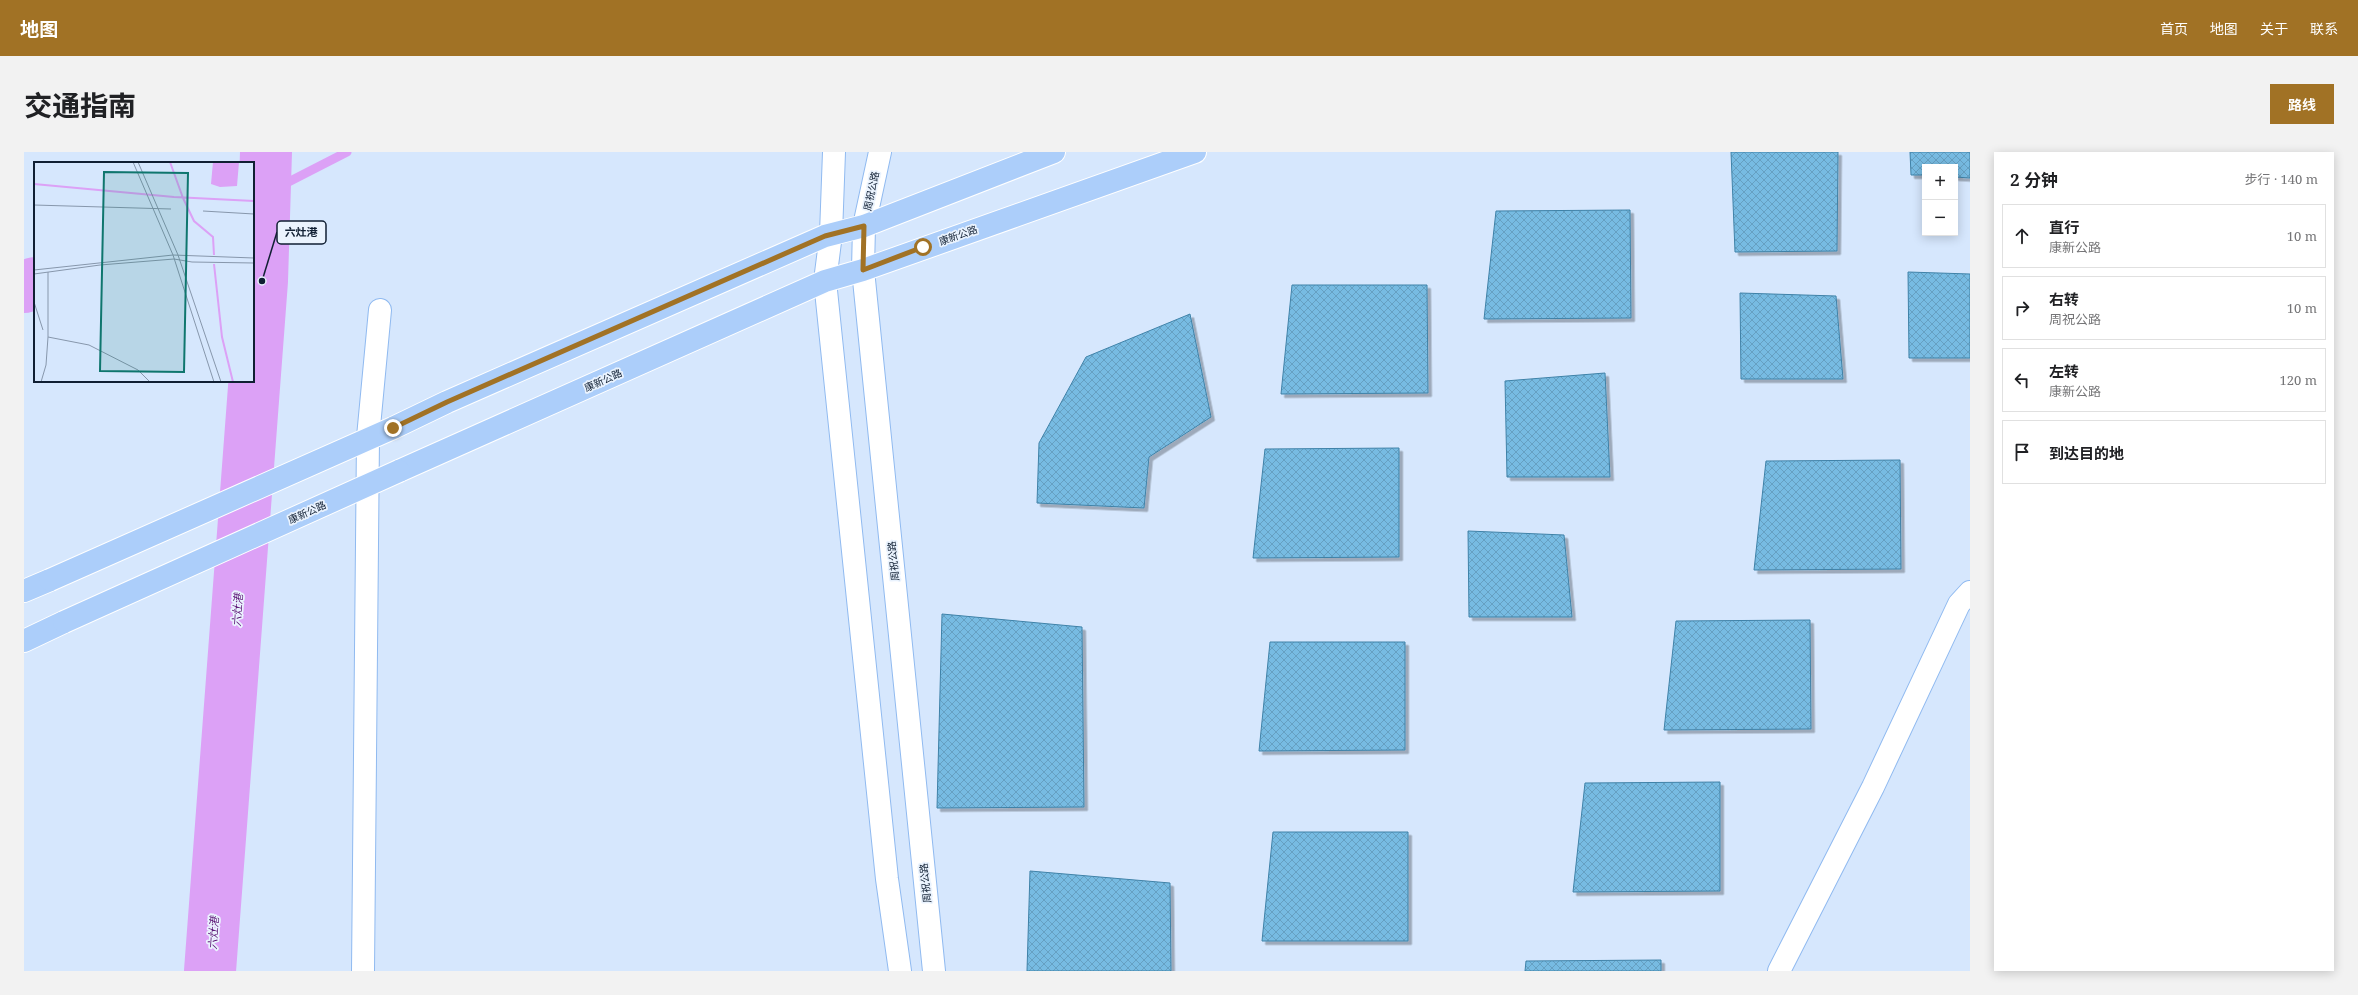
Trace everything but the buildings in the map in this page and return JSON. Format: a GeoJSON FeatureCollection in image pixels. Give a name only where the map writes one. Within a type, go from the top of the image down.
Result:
{"type":"FeatureCollection","features":[{"type":"Feature","properties":{"kind":"main road"},"geometry":{"type":"LineString","coordinates":[[24,592],[393,428],[447,402],[831,234],[864,226],[1054,152]]}},
{"type":"Feature","properties":{"kind":"main road","name":"康新公路"},"geometry":{"type":"LineString","coordinates":[[24,641],[399,471],[826,281],[863,270],[1195,152]]}},
{"type":"Feature","properties":{"kind":"street"},"geometry":{"type":"LineString","coordinates":[[834,152],[831,234],[826,281],[887,879],[900,971]]}},
{"type":"Feature","properties":{"kind":"street","name":"周祝公路"},"geometry":{"type":"LineString","coordinates":[[880,152],[864,226],[863,270],[934,971]]}},
{"type":"Feature","properties":{"kind":"street"},"geometry":{"type":"LineString","coordinates":[[363,971],[368,437],[380,310]]}},
{"type":"Feature","properties":{"kind":"street"},"geometry":{"type":"LineString","coordinates":[[1779,971],[1872,787],[1959,604],[1970,592]]}},
{"type":"Feature","properties":{"kind":"waterway","name":"六灶港"},"geometry":{"type":"LineString","coordinates":[[210,971],[262,281],[266,152]]}},
{"type":"Feature","properties":{"kind":"waterway"},"geometry":{"type":"LineString","coordinates":[[265,194],[347,152]]}},
{"type":"Feature","properties":{"kind":"waterway"},"geometry":{"type":"LineString","coordinates":[[24,287],[34,283]]}},
{"type":"Feature","properties":{"kind":"place","name":"六灶港"},"geometry":{"type":"Point","coordinates":[262,281]}},
{"type":"Feature","properties":{"kind":"route"},"geometry":{"type":"LineString","coordinates":[[393,428],[447,402],[825,236],[864,226],[863,270],[923,247]]}}]}
